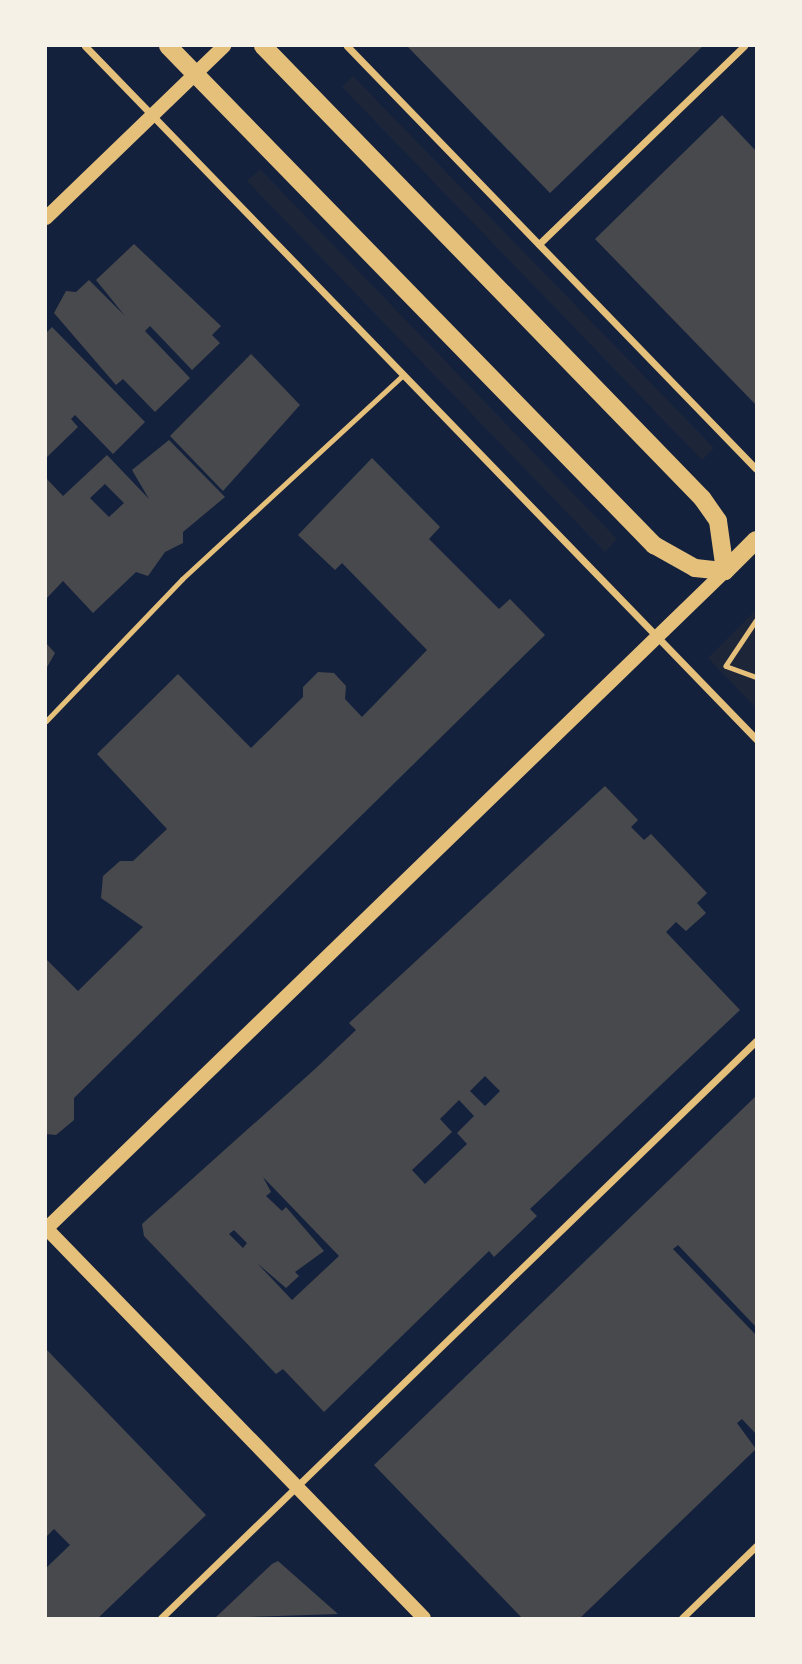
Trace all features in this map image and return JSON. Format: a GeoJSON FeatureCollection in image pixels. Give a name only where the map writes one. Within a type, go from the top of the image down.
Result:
{"type":"FeatureCollection","features":[{"type":"Feature","properties":{"kind":"main road"},"geometry":{"type":"LineString","coordinates":[[168,46],[654,545],[695,568],[725,571]]}},
{"type":"Feature","properties":{"kind":"main road"},"geometry":{"type":"LineString","coordinates":[[46,218],[224,46]]}},
{"type":"Feature","properties":{"kind":"main road"},"geometry":{"type":"LineString","coordinates":[[263,46],[702,498],[718,520],[725,571]]}},
{"type":"Feature","properties":{"kind":"main road"},"geometry":{"type":"LineString","coordinates":[[424,1619],[46,1228],[757,540]]}},
{"type":"Feature","properties":{"kind":"street"},"geometry":{"type":"LineString","coordinates":[[85,46],[757,739]]}},
{"type":"Feature","properties":{"kind":"street"},"geometry":{"type":"LineString","coordinates":[[347,46],[757,469]]}},
{"type":"Feature","properties":{"kind":"street"},"geometry":{"type":"LineString","coordinates":[[539,244],[744,46]]}},
{"type":"Feature","properties":{"kind":"street"},"geometry":{"type":"LineString","coordinates":[[161,1619],[757,1041]]}},
{"type":"Feature","properties":{"kind":"street"},"geometry":{"type":"LineString","coordinates":[[682,1619],[757,1546]]}},
{"type":"Feature","properties":{"kind":"lane"},"geometry":{"type":"LineString","coordinates":[[46,721],[182,579],[403,375]]}},
{"type":"Feature","properties":{"kind":"path"},"geometry":{"type":"LineString","coordinates":[[757,621],[726,666],[757,677]]}},
{"type":"Feature","properties":{"kind":"shaded area"},"geometry":{"type":"Polygon","coordinates":[[[353,76],[714,448],[702,460],[342,87],[353,76]]]}},
{"type":"Feature","properties":{"kind":"shaded area"},"geometry":{"type":"Polygon","coordinates":[[[260,169],[617,539],[605,552],[247,181],[260,169]]]}},
{"type":"Feature","properties":{"kind":"shaded area"},"geometry":{"type":"Polygon","coordinates":[[[756,610],[756,708],[708,658],[756,610]]]}},
{"type":"Feature","properties":{"kind":"building"},"geometry":{"type":"Polygon","coordinates":[[[407,46],[703,46],[550,193],[407,46]]]}},
{"type":"Feature","properties":{"kind":"building"},"geometry":{"type":"Polygon","coordinates":[[[722,115],[756,151],[756,405],[595,239],[722,115]]]}},
{"type":"Feature","properties":{"kind":"building"},"geometry":{"type":"Polygon","coordinates":[[[134,244],[221,326],[212,335],[220,343],[192,370],[150,326],[145,331],[190,378],[155,412],[123,379],[116,385],[54,313],[66,291],[76,292],[89,280],[125,316],[96,280],[134,244]]]}},
{"type":"Feature","properties":{"kind":"building"},"geometry":{"type":"Polygon","coordinates":[[[52,327],[145,422],[113,454],[75,415],[71,419],[78,427],[46,458],[46,333],[52,327]]]}},
{"type":"Feature","properties":{"kind":"building"},"geometry":{"type":"Polygon","coordinates":[[[251,354],[300,405],[223,491],[170,436],[251,354]]]}},
{"type":"Feature","properties":{"kind":"building"},"geometry":{"type":"Polygon","coordinates":[[[169,440],[225,497],[183,532],[183,543],[165,552],[148,576],[136,572],[93,613],[63,581],[46,599],[46,478],[63,496],[107,455],[149,499],[132,470],[169,440]],[[105,484],[90,498],[109,517],[124,503],[105,484]]]}},
{"type":"Feature","properties":{"kind":"building"},"geometry":{"type":"Polygon","coordinates":[[[372,458],[440,527],[429,539],[499,609],[510,599],[545,635],[74,1098],[74,1120],[56,1135],[46,1134],[46,959],[78,991],[143,927],[101,898],[103,876],[120,861],[133,861],[167,829],[97,754],[178,674],[251,748],[303,697],[303,687],[318,672],[334,673],[346,686],[345,699],[362,717],[427,650],[342,563],[335,570],[298,535],[372,458]]]}},
{"type":"Feature","properties":{"kind":"building"},"geometry":{"type":"Polygon","coordinates":[[[46,643],[55,653],[46,669],[46,643]]]}},
{"type":"Feature","properties":{"kind":"building"},"geometry":{"type":"Polygon","coordinates":[[[605,786],[638,820],[631,827],[644,840],[651,834],[707,893],[697,903],[706,913],[686,931],[676,922],[666,932],[740,1010],[530,1209],[537,1216],[494,1257],[489,1251],[324,1412],[283,1369],[276,1374],[144,1236],[142,1224],[356,1030],[349,1023],[605,786]],[[485,1076],[470,1091],[485,1106],[500,1091],[485,1076]],[[459,1100],[440,1119],[452,1132],[412,1170],[425,1184],[467,1144],[457,1133],[474,1116],[459,1100]],[[263,1177],[271,1192],[266,1196],[282,1211],[286,1207],[324,1251],[295,1272],[299,1276],[286,1288],[257,1263],[292,1300],[339,1256],[263,1177]],[[234,1230],[229,1234],[243,1248],[247,1243],[234,1230]]]}},
{"type":"Feature","properties":{"kind":"building"},"geometry":{"type":"Polygon","coordinates":[[[756,1096],[756,1327],[678,1245],[673,1249],[756,1335],[756,1434],[742,1419],[737,1423],[756,1449],[580,1618],[522,1618],[374,1465],[756,1096]]]}},
{"type":"Feature","properties":{"kind":"building"},"geometry":{"type":"Polygon","coordinates":[[[46,1349],[206,1515],[98,1618],[46,1618],[46,1568],[70,1545],[54,1529],[46,1537],[46,1349]]]}},
{"type":"Feature","properties":{"kind":"building"},"geometry":{"type":"Polygon","coordinates":[[[278,1561],[338,1614],[215,1618],[272,1564],[278,1561]]]}}]}
